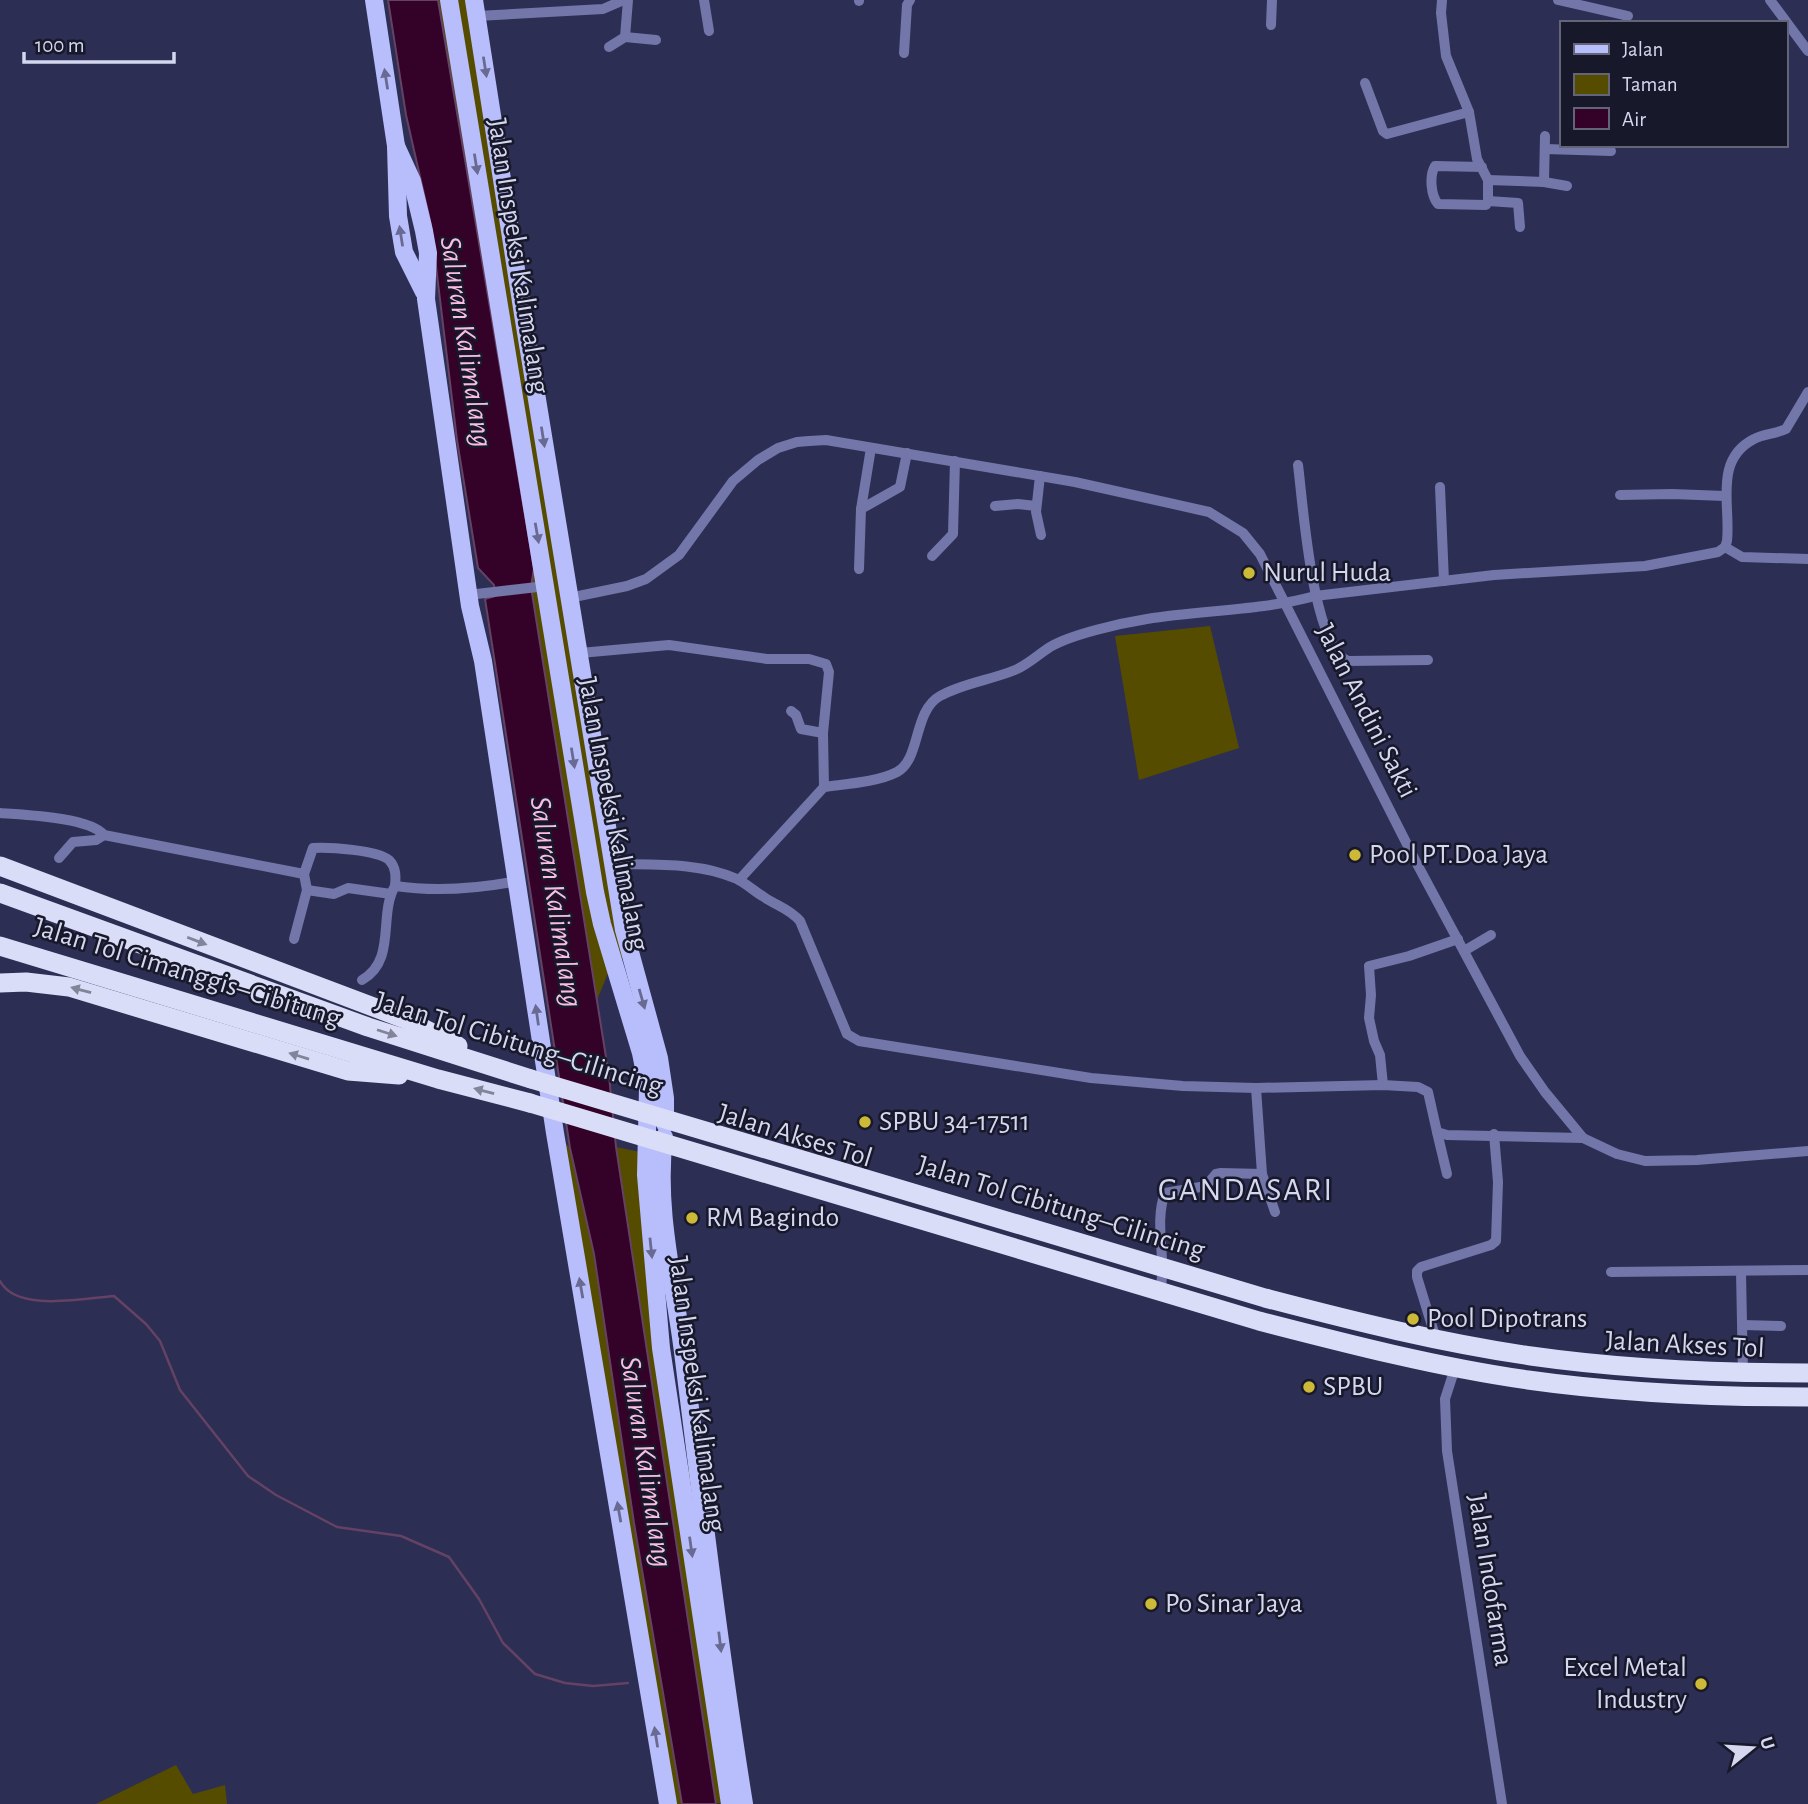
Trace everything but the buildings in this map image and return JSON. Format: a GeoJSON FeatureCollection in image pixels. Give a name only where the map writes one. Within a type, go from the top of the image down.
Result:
{"type":"FeatureCollection","features":[{"type":"Feature","properties":{"kind":"highway"},"geometry":{"type":"LineString","coordinates":[[0,855],[133,917]]}},
{"type":"Feature","properties":{"kind":"highway"},"geometry":{"type":"LineString","coordinates":[[0,866],[405,1020],[544,1090]]}},
{"type":"Feature","properties":{"kind":"highway","name":"Jalan Tol Cibitung–Cilincing"},"geometry":{"type":"LineString","coordinates":[[0,893],[544,1090],[1252,1294],[1366,1324],[1532,1356],[1690,1370],[1808,1375]]}},
{"type":"Feature","properties":{"kind":"highway","name":"Jalan Tol Cimanggis–Cibitung"},"geometry":{"type":"LineString","coordinates":[[0,946],[438,1079]]}},
{"type":"Feature","properties":{"kind":"highway"},"geometry":{"type":"LineString","coordinates":[[0,983],[26,982],[69,987],[348,1071],[438,1079]]}},
{"type":"Feature","properties":{"kind":"highway","name":"Jalan Tol Cibitung–Cilincing"},"geometry":{"type":"LineString","coordinates":[[438,1079],[530,1103],[1246,1317],[1361,1348],[1529,1380],[1689,1395],[1808,1395]]}},
{"type":"Feature","properties":{"kind":"main road"},"geometry":{"type":"LineString","coordinates":[[374,0],[397,146],[398,216],[404,252],[420,280],[426,299],[468,595],[483,662],[517,881],[544,1090],[668,1804]]}},
{"type":"Feature","properties":{"kind":"main road","name":"Jalan Inspeksi Kalimalang"},"geometry":{"type":"LineString","coordinates":[[449,0],[542,586],[593,882],[602,924],[621,958],[659,1058],[665,1098],[660,1179],[663,1219],[682,1345],[688,1469]]}},
{"type":"Feature","properties":{"kind":"main road","name":"Jalan Inspeksi Kalimalang"},"geometry":{"type":"LineString","coordinates":[[476,8],[613,864],[621,958],[648,1088],[639,1122],[662,1348],[688,1469],[722,1706],[730,1804]]}},
{"type":"Feature","properties":{"kind":"main road","name":"Jalan Akses Tol"},"geometry":{"type":"LineString","coordinates":[[544,1090],[665,1130],[1457,1364],[1611,1384],[1808,1395]]}},
{"type":"Feature","properties":{"kind":"main road","name":"Jalan Akses Tol"},"geometry":{"type":"LineString","coordinates":[[1367,1337],[1531,1361],[1743,1376],[1808,1375]]}},
{"type":"Feature","properties":{"kind":"main road","name":"Jalan Inspeksi Kalimalang"},"geometry":{"type":"LineString","coordinates":[[722,1706],[744,1804]]}},
{"type":"Feature","properties":{"kind":"street"},"geometry":{"type":"LineString","coordinates":[[476,8],[603,9],[626,0],[625,37]]}},
{"type":"Feature","properties":{"kind":"street"},"geometry":{"type":"LineString","coordinates":[[704,0],[709,31]]}},
{"type":"Feature","properties":{"kind":"street"},"geometry":{"type":"LineString","coordinates":[[904,53],[907,5],[910,0]]}},
{"type":"Feature","properties":{"kind":"street"},"geometry":{"type":"LineString","coordinates":[[1271,25],[1272,0]]}},
{"type":"Feature","properties":{"kind":"street"},"geometry":{"type":"LineString","coordinates":[[1442,0],[1446,56],[1469,112],[1477,159],[1482,167],[1488,180],[1488,201],[1486,205],[1438,204],[1434,196],[1432,174],[1435,166],[1482,167]]}},
{"type":"Feature","properties":{"kind":"street"},"geometry":{"type":"LineString","coordinates":[[1558,0],[1628,16]]}},
{"type":"Feature","properties":{"kind":"street"},"geometry":{"type":"LineString","coordinates":[[1769,0],[1785,21]]}},
{"type":"Feature","properties":{"kind":"street"},"geometry":{"type":"LineString","coordinates":[[1787,24],[1808,51]]}},
{"type":"Feature","properties":{"kind":"street"},"geometry":{"type":"LineString","coordinates":[[609,47],[625,37],[656,40]]}},
{"type":"Feature","properties":{"kind":"street"},"geometry":{"type":"LineString","coordinates":[[1365,83],[1383,131],[1387,134],[1469,112]]}},
{"type":"Feature","properties":{"kind":"street"},"geometry":{"type":"LineString","coordinates":[[1545,136],[1545,182]]}},
{"type":"Feature","properties":{"kind":"street"},"geometry":{"type":"LineString","coordinates":[[1545,149],[1611,152]]}},
{"type":"Feature","properties":{"kind":"street"},"geometry":{"type":"LineString","coordinates":[[1488,180],[1545,182],[1567,186]]}},
{"type":"Feature","properties":{"kind":"street"},"geometry":{"type":"LineString","coordinates":[[1488,201],[1518,203],[1520,227]]}},
{"type":"Feature","properties":{"kind":"street"},"geometry":{"type":"LineString","coordinates":[[739,880],[824,787],[894,774],[909,761],[924,716],[937,697],[1017,669],[1052,645],[1099,630],[1148,619],[1494,575],[1645,566],[1718,552],[1725,547],[1728,530],[1725,496],[1731,464],[1737,453],[1756,438],[1786,429],[1808,392]]}},
{"type":"Feature","properties":{"kind":"street","name":"Jalan Andini Sakti"},"geometry":{"type":"LineString","coordinates":[[569,598],[627,586],[646,579],[663,568],[680,555],[733,481],[758,460],[778,448],[797,442],[825,440],[955,461],[1209,512],[1234,525],[1251,541],[1287,603],[1416,862],[1520,1056],[1545,1092],[1583,1138],[1617,1154],[1645,1161],[1697,1160],[1808,1151]]}},
{"type":"Feature","properties":{"kind":"street"},"geometry":{"type":"LineString","coordinates":[[859,569],[861,509],[871,448]]}},
{"type":"Feature","properties":{"kind":"street"},"geometry":{"type":"LineString","coordinates":[[861,509],[900,487],[907,453]]}},
{"type":"Feature","properties":{"kind":"street"},"geometry":{"type":"LineString","coordinates":[[932,556],[953,534],[955,461]]}},
{"type":"Feature","properties":{"kind":"street"},"geometry":{"type":"LineString","coordinates":[[1298,465],[1315,596],[1332,647],[1340,658],[1348,661],[1428,660]]}},
{"type":"Feature","properties":{"kind":"street"},"geometry":{"type":"LineString","coordinates":[[1040,476],[1036,506],[1041,535]]}},
{"type":"Feature","properties":{"kind":"street"},"geometry":{"type":"LineString","coordinates":[[1440,487],[1444,581]]}},
{"type":"Feature","properties":{"kind":"street"},"geometry":{"type":"LineString","coordinates":[[1620,495],[1725,496]]}},
{"type":"Feature","properties":{"kind":"street"},"geometry":{"type":"LineString","coordinates":[[995,506],[1036,506]]}},
{"type":"Feature","properties":{"kind":"street"},"geometry":{"type":"LineString","coordinates":[[1725,547],[1731,553],[1746,557],[1808,559]]}},
{"type":"Feature","properties":{"kind":"street"},"geometry":{"type":"LineString","coordinates":[[1746,557],[1747,571]]}},
{"type":"Feature","properties":{"kind":"street"},"geometry":{"type":"LineString","coordinates":[[468,595],[542,586]]}},
{"type":"Feature","properties":{"kind":"street"},"geometry":{"type":"LineString","coordinates":[[580,653],[669,645],[767,659],[797,658],[822,662],[828,666],[829,672],[823,733],[824,787]]}},
{"type":"Feature","properties":{"kind":"street"},"geometry":{"type":"LineString","coordinates":[[791,711],[796,715],[801,729],[823,733]]}},
{"type":"Feature","properties":{"kind":"street"},"geometry":{"type":"LineString","coordinates":[[0,813],[80,824],[96,828],[104,835],[304,874]]}},
{"type":"Feature","properties":{"kind":"street"},"geometry":{"type":"LineString","coordinates":[[60,858],[73,842],[96,840],[104,835]]}},
{"type":"Feature","properties":{"kind":"street"},"geometry":{"type":"LineString","coordinates":[[294,939],[307,890],[304,874],[313,848],[373,853],[391,862],[396,876],[379,966],[372,975],[362,980]]}},
{"type":"Feature","properties":{"kind":"street"},"geometry":{"type":"LineString","coordinates":[[613,864],[691,867],[712,871],[739,880],[765,898],[793,912],[800,921],[847,1034],[859,1041],[1091,1077],[1183,1086],[1418,1087],[1428,1093],[1447,1174]]}},
{"type":"Feature","properties":{"kind":"street"},"geometry":{"type":"LineString","coordinates":[[307,890],[334,894],[348,888],[456,890],[517,881]]}},
{"type":"Feature","properties":{"kind":"street"},"geometry":{"type":"LineString","coordinates":[[1464,951],[1491,935]]}},
{"type":"Feature","properties":{"kind":"street"},"geometry":{"type":"LineString","coordinates":[[1383,1085],[1380,1055],[1369,1018],[1369,966],[1458,939]]}},
{"type":"Feature","properties":{"kind":"street"},"geometry":{"type":"LineString","coordinates":[[1256,1088],[1262,1174],[1275,1212]]}},
{"type":"Feature","properties":{"kind":"street"},"geometry":{"type":"LineString","coordinates":[[1437,1132],[1447,1135],[1583,1138]]}},
{"type":"Feature","properties":{"kind":"street"},"geometry":{"type":"LineString","coordinates":[[1437,1346],[1417,1278],[1418,1271],[1421,1267],[1491,1245],[1496,1241],[1498,1182],[1494,1134]]}},
{"type":"Feature","properties":{"kind":"street"},"geometry":{"type":"LineString","coordinates":[[1162,1279],[1160,1247],[1165,1193],[1199,1188],[1221,1173],[1262,1174]]}},
{"type":"Feature","properties":{"kind":"street"},"geometry":{"type":"LineString","coordinates":[[1611,1272],[1808,1270]]}},
{"type":"Feature","properties":{"kind":"street"},"geometry":{"type":"LineString","coordinates":[[1741,1272],[1743,1376]]}},
{"type":"Feature","properties":{"kind":"street"},"geometry":{"type":"LineString","coordinates":[[1743,1325],[1782,1326]]}},
{"type":"Feature","properties":{"kind":"street","name":"Jalan Indofarma"},"geometry":{"type":"LineString","coordinates":[[1457,1364],[1445,1399],[1447,1451],[1503,1804]]}},
{"type":"Feature","properties":{"kind":"green space"},"geometry":{"type":"Polygon","coordinates":[[[438,0],[475,0],[630,956],[613,961],[597,1000],[531,587],[534,568],[438,0]]]}},
{"type":"Feature","properties":{"kind":"green space"},"geometry":{"type":"Polygon","coordinates":[[[1210,626],[1239,748],[1139,780],[1115,636],[1210,626]]]}},
{"type":"Feature","properties":{"kind":"green space"},"geometry":{"type":"Polygon","coordinates":[[[555,1133],[570,1148],[594,1254],[634,1523],[682,1804],[668,1804],[555,1133]]]}},
{"type":"Feature","properties":{"kind":"green space"},"geometry":{"type":"Polygon","coordinates":[[[616,1147],[645,1153],[680,1470],[697,1468],[744,1804],[715,1803],[616,1147]]]}},
{"type":"Feature","properties":{"kind":"green space"},"geometry":{"type":"Polygon","coordinates":[[[176,1765],[193,1794],[225,1785],[227,1804],[96,1804],[176,1765]]]}},
{"type":"Feature","properties":{"kind":"water","name":"Saluran Kalimalang"},"geometry":{"type":"Polygon","coordinates":[[[388,0],[438,0],[534,568],[531,587],[609,1076],[616,1147],[716,1804],[682,1804],[634,1523],[594,1254],[570,1148],[485,599],[495,596],[494,585],[478,568],[457,440],[431,225],[406,115],[388,0]]]}},
{"type":"Feature","properties":{"kind":"waterway"},"geometry":{"type":"LineString","coordinates":[[0,1281],[9,1291],[36,1300],[70,1301],[114,1296],[146,1324],[160,1341],[180,1390],[248,1476],[276,1495],[337,1527],[401,1536],[449,1557],[479,1599],[503,1643],[535,1674],[565,1683],[593,1686],[628,1683]]}},
{"type":"Feature","properties":{"kind":"place","name":"Nurul Huda"},"geometry":{"type":"Point","coordinates":[1249,573]}},
{"type":"Feature","properties":{"kind":"place","name":"Pool PT.Doa Jaya"},"geometry":{"type":"Point","coordinates":[1355,855]}},
{"type":"Feature","properties":{"kind":"place","name":"SPBU 34-17511"},"geometry":{"type":"Point","coordinates":[865,1122]}},
{"type":"Feature","properties":{"kind":"place","name":"RM Bagindo"},"geometry":{"type":"Point","coordinates":[692,1218]}},
{"type":"Feature","properties":{"kind":"place","name":"Pool Dipotrans"},"geometry":{"type":"Point","coordinates":[1413,1319]}},
{"type":"Feature","properties":{"kind":"place","name":"SPBU"},"geometry":{"type":"Point","coordinates":[1309,1387]}},
{"type":"Feature","properties":{"kind":"place","name":"Po Sinar Jaya"},"geometry":{"type":"Point","coordinates":[1151,1604]}},
{"type":"Feature","properties":{"kind":"place","name":"Excel Metal Industry"},"geometry":{"type":"Point","coordinates":[1701,1684]}},
{"type":"Feature","properties":{"kind":"district","name":"GANDASARI"},"geometry":{"type":"Point","coordinates":[1246,1190]}}]}
